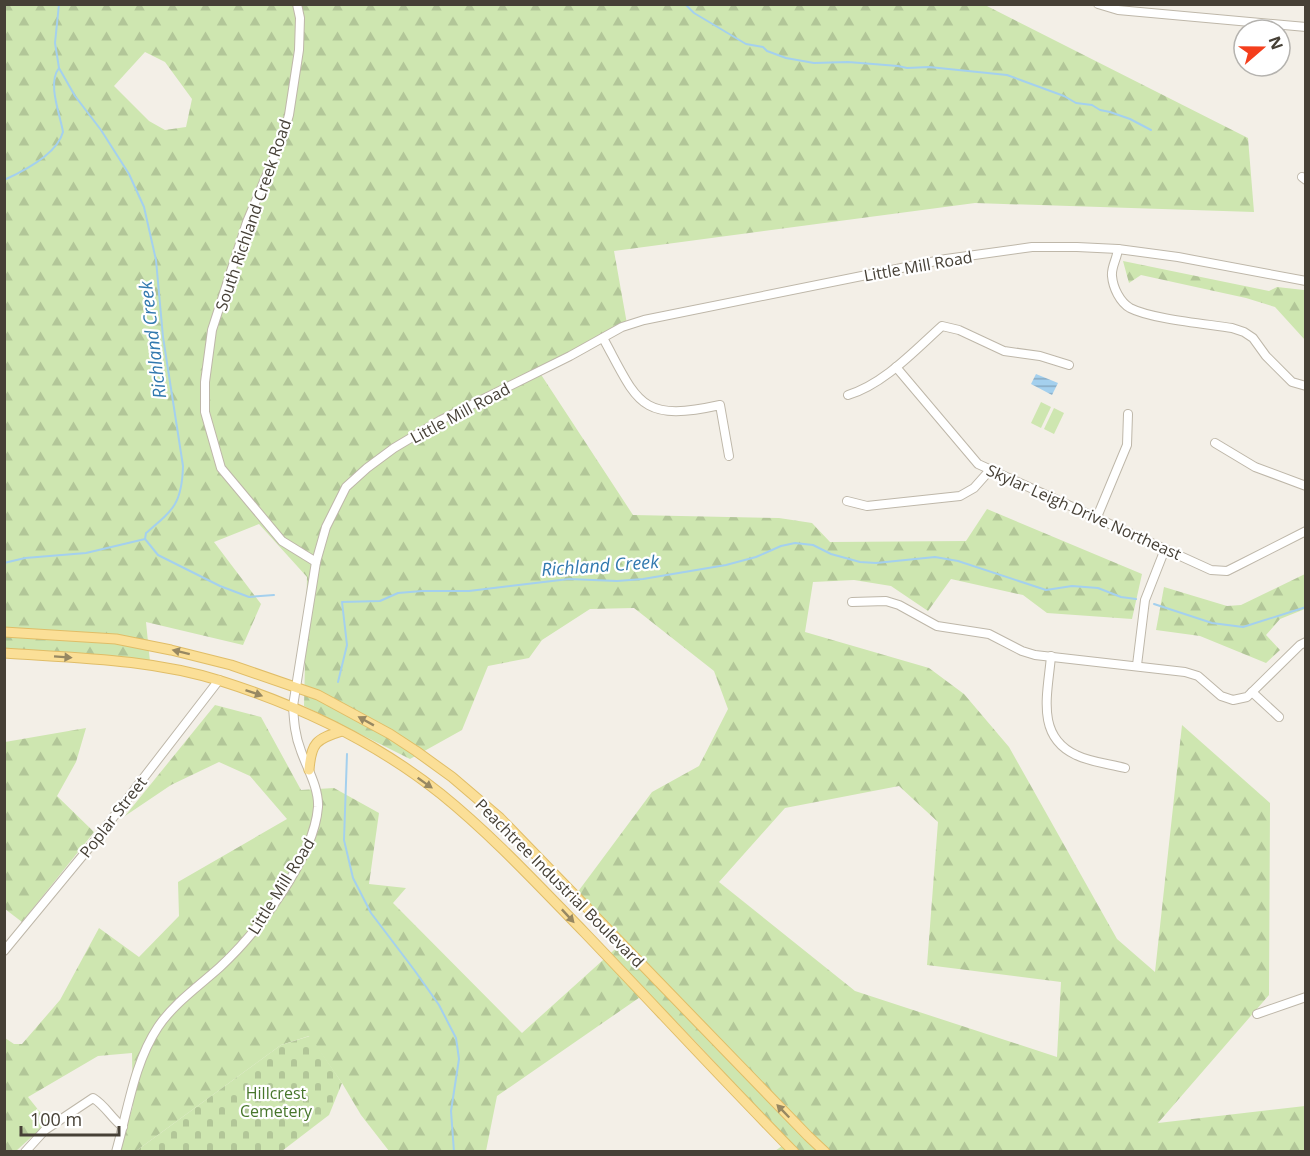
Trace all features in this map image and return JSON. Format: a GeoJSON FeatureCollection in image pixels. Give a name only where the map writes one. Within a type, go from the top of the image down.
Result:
{"type":"FeatureCollection","features":[{"type":"Feature","properties":{"kind":"main road","name":"Peachtree Industrial Boulevard"},"geometry":{"type":"LineString","coordinates":[[4,632],[116,639],[231,665],[318,695],[390,735],[452,777],[500,818],[825,1152]]}},
{"type":"Feature","properties":{"kind":"main road","name":"Peachtree Industrial Boulevard"},"geometry":{"type":"LineString","coordinates":[[4,652],[113,660],[168,668],[219,681],[293,706],[379,752],[441,794],[486,834],[542,888],[794,1152]]}},
{"type":"Feature","properties":{"kind":"main road"},"geometry":{"type":"LineString","coordinates":[[309,770],[310,750],[321,738],[342,731]]}},
{"type":"Feature","properties":{"kind":"main road"},"geometry":{"type":"LineString","coordinates":[[608,958],[623,945]]}},
{"type":"Feature","properties":{"kind":"street","name":"South Richland Creek Road"},"geometry":{"type":"LineString","coordinates":[[297,4],[300,18],[299,50],[289,115],[283,136],[247,222],[213,330],[205,382],[205,412],[221,468],[282,541],[316,562]]}},
{"type":"Feature","properties":{"kind":"street"},"geometry":{"type":"LineString","coordinates":[[1098,4],[1129,11],[1305,27]]}},
{"type":"Feature","properties":{"kind":"street","name":"Little Mill Road"},"geometry":{"type":"LineString","coordinates":[[116,1152],[143,1054],[157,1028],[168,1013],[250,938],[265,918],[304,854],[315,831],[318,804],[309,770],[294,730],[293,706],[316,562],[326,527],[346,487],[394,448],[441,420],[622,327],[644,320],[946,259],[1032,247],[1118,249],[1178,257],[1305,281]]}},
{"type":"Feature","properties":{"kind":"street"},"geometry":{"type":"LineString","coordinates":[[1118,249],[1112,274],[1114,285],[1122,301],[1131,308],[1152,315],[1244,332],[1253,338],[1266,356],[1292,382],[1305,386]]}},
{"type":"Feature","properties":{"kind":"street"},"geometry":{"type":"LineString","coordinates":[[848,396],[864,391],[896,367],[942,326],[959,330],[1004,351],[1040,356],[1069,365]]}},
{"type":"Feature","properties":{"kind":"street"},"geometry":{"type":"LineString","coordinates":[[603,338],[632,390],[648,405],[658,410],[682,412],[720,405],[729,456]]}},
{"type":"Feature","properties":{"kind":"street","name":"Skylar Leigh Drive Northeast"},"geometry":{"type":"LineString","coordinates":[[896,367],[978,464],[1211,570],[1227,570],[1305,531]]}},
{"type":"Feature","properties":{"kind":"street"},"geometry":{"type":"LineString","coordinates":[[1097,517],[1127,444],[1128,414]]}},
{"type":"Feature","properties":{"kind":"street"},"geometry":{"type":"LineString","coordinates":[[1215,442],[1255,467],[1305,486]]}},
{"type":"Feature","properties":{"kind":"street"},"geometry":{"type":"LineString","coordinates":[[847,501],[867,506],[960,496],[974,488],[990,470]]}},
{"type":"Feature","properties":{"kind":"street"},"geometry":{"type":"LineString","coordinates":[[1137,665],[1145,600],[1165,549]]}},
{"type":"Feature","properties":{"kind":"street"},"geometry":{"type":"LineString","coordinates":[[852,602],[886,601],[899,605],[937,626],[989,634],[1022,651],[1170,669],[1198,676],[1221,696],[1233,700],[1247,697],[1305,642]]}},
{"type":"Feature","properties":{"kind":"street"},"geometry":{"type":"LineString","coordinates":[[1051,656],[1046,718],[1060,746],[1077,756],[1125,768]]}},
{"type":"Feature","properties":{"kind":"street","name":"Poplar Street"},"geometry":{"type":"LineString","coordinates":[[4,951],[98,837],[219,681]]}},
{"type":"Feature","properties":{"kind":"street"},"geometry":{"type":"LineString","coordinates":[[1252,692],[1279,717]]}},
{"type":"Feature","properties":{"kind":"street"},"geometry":{"type":"LineString","coordinates":[[1257,1014],[1305,998]]}},
{"type":"Feature","properties":{"kind":"street"},"geometry":{"type":"LineString","coordinates":[[25,1152],[45,1130],[93,1098],[105,1105],[111,1117],[123,1127]]}},
{"type":"Feature","properties":{"kind":"green space"},"geometry":{"type":"Polygon","coordinates":[[[5,5],[985,5],[1248,138],[1254,212],[975,203],[614,251],[627,324],[538,370],[633,515],[779,518],[812,523],[830,542],[966,541],[987,509],[1142,574],[1132,619],[1047,613],[1023,595],[951,579],[928,611],[891,586],[854,580],[813,582],[805,632],[929,668],[964,694],[1009,747],[1117,939],[1155,972],[1182,725],[1270,803],[1269,995],[1158,1123],[1305,1106],[1305,1151],[775,1151],[786,1143],[701,1047],[646,993],[497,1096],[486,1151],[389,1151],[361,1115],[309,1036],[281,1045],[136,1151],[119,1151],[133,1106],[132,1053],[98,1056],[28,1097],[48,1122],[16,1151],[5,1151],[5,1038],[14,1044],[22,1044],[60,1000],[99,928],[139,957],[179,916],[178,882],[287,819],[250,776],[219,762],[171,785],[125,816],[215,705],[261,717],[301,790],[334,788],[379,813],[369,884],[406,888],[393,903],[522,1033],[623,942],[574,897],[652,792],[699,766],[728,709],[714,671],[634,608],[590,609],[542,640],[529,658],[488,666],[462,730],[410,759],[304,706],[307,577],[259,524],[214,542],[261,604],[243,645],[146,622],[150,662],[5,656],[5,5]],[[145,52],[114,86],[149,121],[165,130],[186,127],[192,99],[165,62],[145,52]],[[899,786],[785,808],[719,882],[855,991],[1057,1057],[1061,982],[927,965],[938,822],[899,786]]]}},
{"type":"Feature","properties":{"kind":"green space"},"geometry":{"type":"Polygon","coordinates":[[[1123,261],[1269,291],[1277,287],[1304,290],[1305,340],[1275,307],[1246,298],[1141,275],[1129,283],[1123,261]]]}},
{"type":"Feature","properties":{"kind":"green space"},"geometry":{"type":"Polygon","coordinates":[[[1041,402],[1051,407],[1041,428],[1031,423],[1041,402]]]}},
{"type":"Feature","properties":{"kind":"green space"},"geometry":{"type":"Polygon","coordinates":[[[1054,408],[1064,413],[1054,434],[1044,429],[1054,408]]]}},
{"type":"Feature","properties":{"kind":"green space"},"geometry":{"type":"Polygon","coordinates":[[[1305,574],[1305,609],[1280,619],[1266,635],[1280,650],[1266,663],[1200,636],[1156,630],[1164,587],[1227,606],[1241,605],[1305,574]]]}},
{"type":"Feature","properties":{"kind":"green space"},"geometry":{"type":"Polygon","coordinates":[[[86,728],[76,762],[57,796],[94,832],[22,922],[5,909],[5,742],[86,728]]]}},
{"type":"Feature","properties":{"kind":"green space","name":"Hillcrest Cemetery"},"geometry":{"type":"Polygon","coordinates":[[[310,1036],[342,1083],[329,1115],[282,1151],[136,1151],[281,1045],[310,1036]]]}},
{"type":"Feature","properties":{"kind":"water"},"geometry":{"type":"Polygon","coordinates":[[[1036,374],[1058,383],[1052,395],[1031,384],[1036,374]]]}},
{"type":"Feature","properties":{"kind":"waterway","name":"Richland Creek"},"geometry":{"type":"LineString","coordinates":[[59,4],[55,43],[59,68],[75,96],[101,130],[129,174],[144,207],[156,260],[163,337],[183,466],[178,498],[169,512],[146,533],[145,539]]}},
{"type":"Feature","properties":{"kind":"waterway"},"geometry":{"type":"LineString","coordinates":[[685,4],[694,13],[746,44],[763,47],[767,51],[786,58],[814,63],[848,62],[907,68],[929,67],[1007,75],[1064,96],[1076,103],[1092,105],[1100,110],[1130,119],[1151,130]]}},
{"type":"Feature","properties":{"kind":"waterway"},"geometry":{"type":"LineString","coordinates":[[4,180],[39,161],[60,140],[63,132],[54,90],[59,68]]}},
{"type":"Feature","properties":{"kind":"waterway","name":"Richland Creek"},"geometry":{"type":"LineString","coordinates":[[145,539],[158,555],[220,586],[249,597],[274,595]]}},
{"type":"Feature","properties":{"kind":"waterway"},"geometry":{"type":"LineString","coordinates":[[4,563],[25,558],[86,553],[145,539]]}},
{"type":"Feature","properties":{"kind":"waterway","name":"Richland Creek"},"geometry":{"type":"LineString","coordinates":[[338,682],[347,645],[342,602],[380,601],[398,593],[469,591],[569,579],[617,581],[643,579],[726,565],[795,543],[813,545],[831,554],[860,562],[876,563],[935,557],[958,561],[1046,590],[1072,586],[1098,588],[1121,597],[1136,599]]}},
{"type":"Feature","properties":{"kind":"waterway","name":"Richland Creek"},"geometry":{"type":"LineString","coordinates":[[1154,604],[1212,623],[1243,627],[1306,607]]}},
{"type":"Feature","properties":{"kind":"waterway"},"geometry":{"type":"LineString","coordinates":[[347,754],[344,840],[353,878],[371,913],[439,1005],[456,1038],[459,1059],[451,1111],[454,1152]]}}]}
